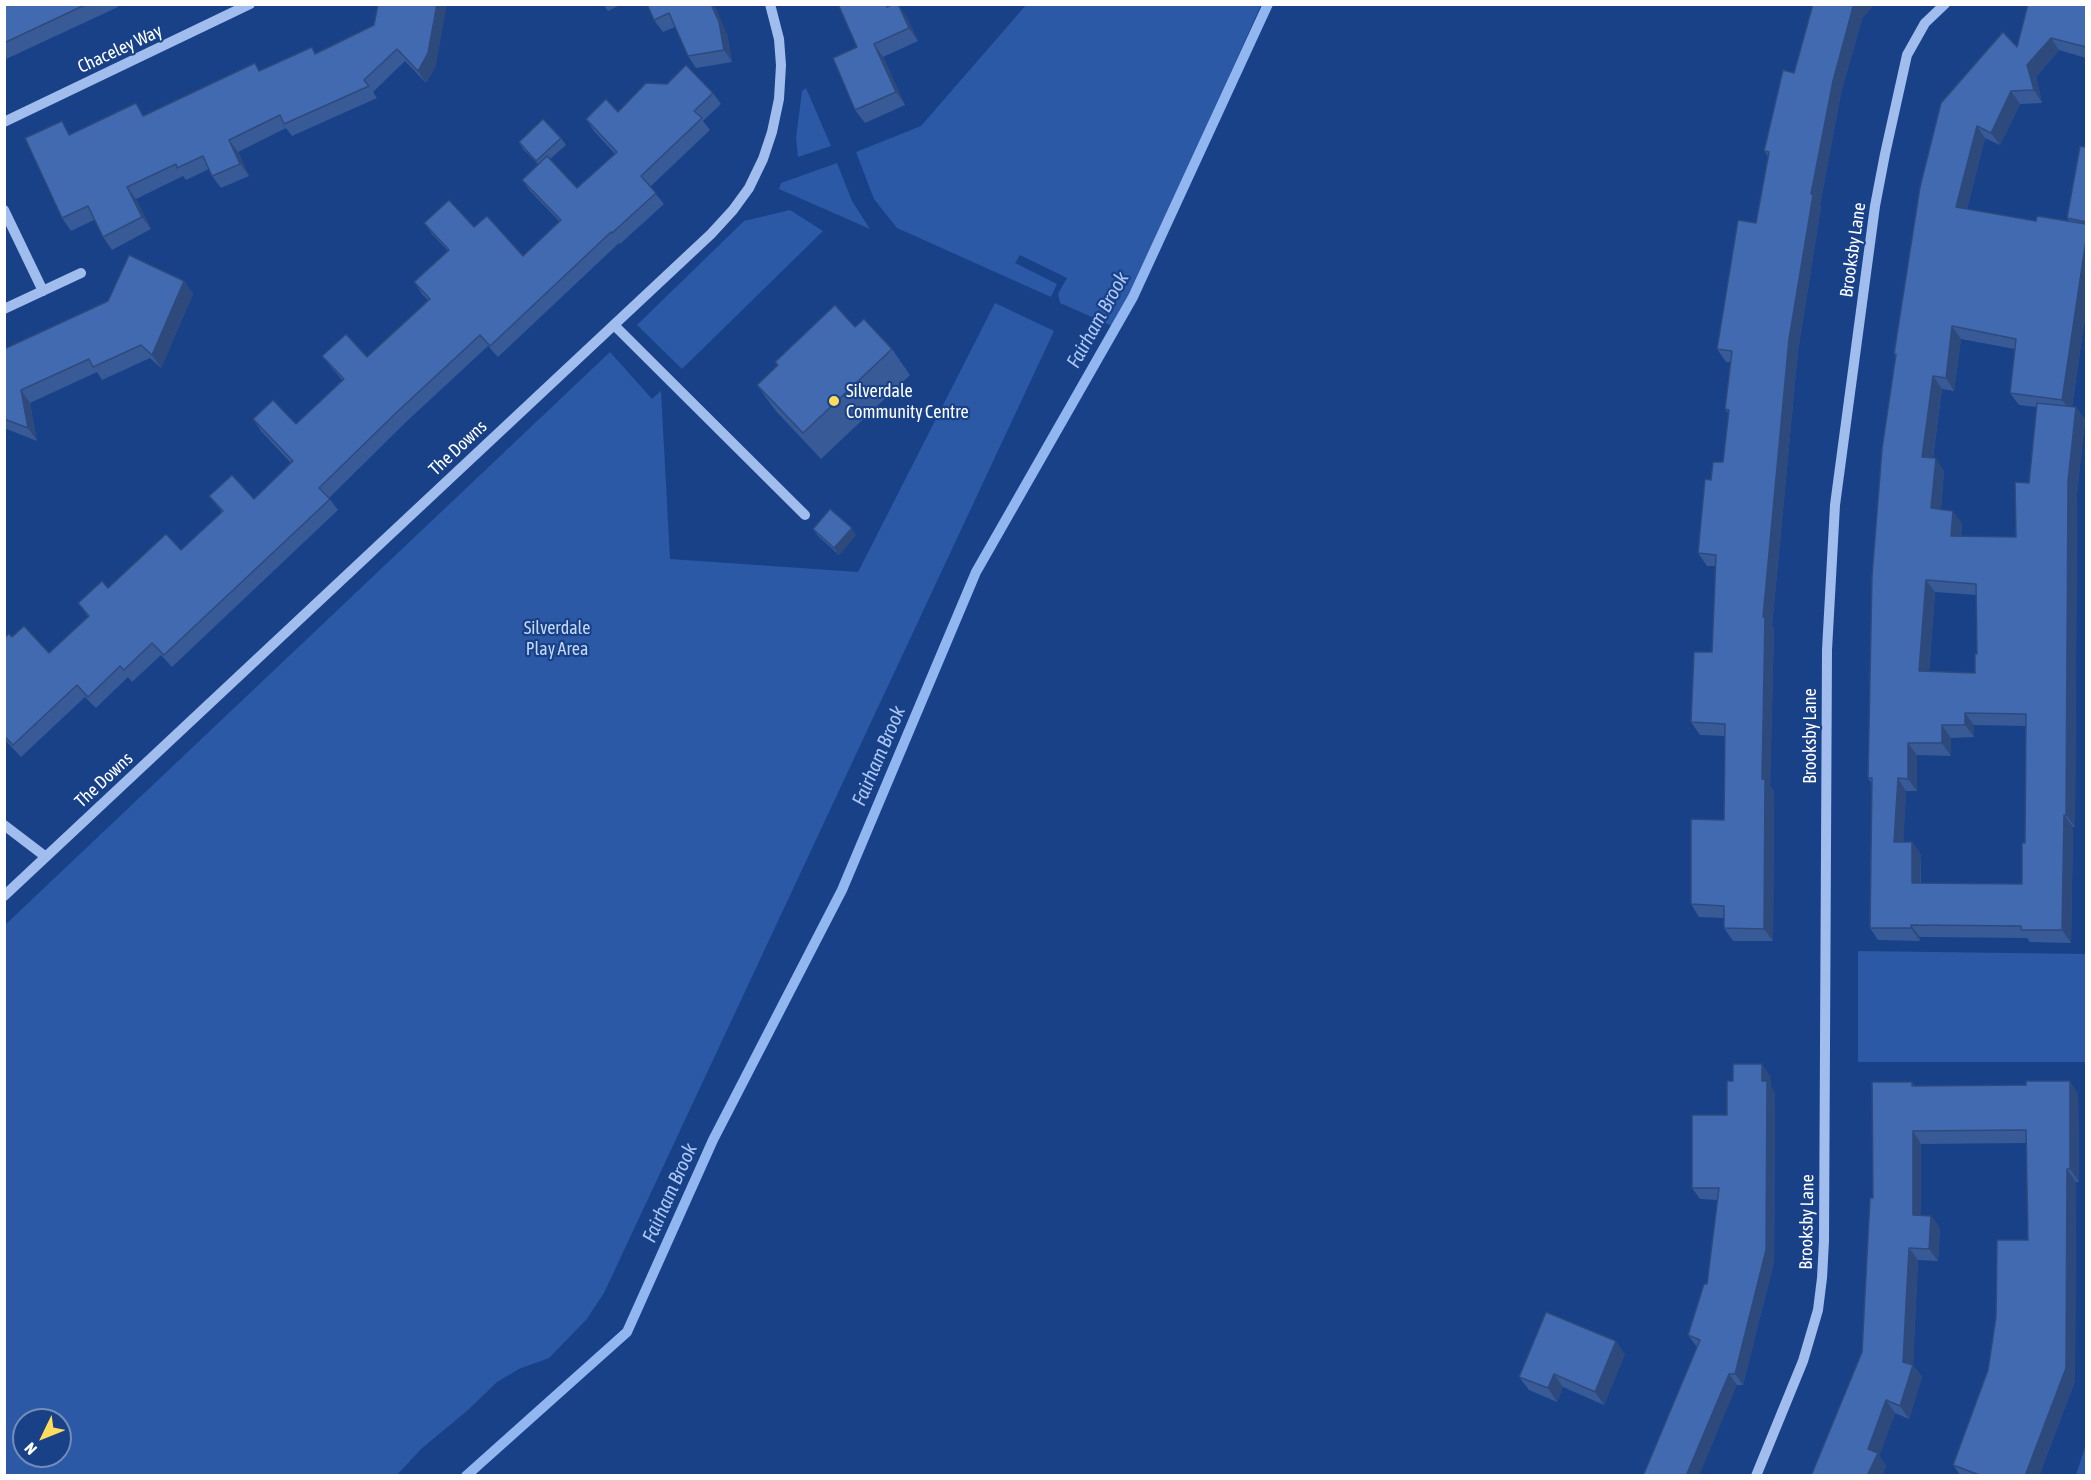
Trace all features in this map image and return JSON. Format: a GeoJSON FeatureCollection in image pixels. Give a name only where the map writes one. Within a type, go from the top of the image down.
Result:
{"type":"FeatureCollection","features":[{"type":"Feature","properties":{"kind":"street","name":"Chaceley Way"},"geometry":{"type":"LineString","coordinates":[[4,122],[250,4]]}},
{"type":"Feature","properties":{"kind":"street","name":"The Downs"},"geometry":{"type":"LineString","coordinates":[[4,896],[711,234],[733,210],[749,188],[763,159],[779,99],[781,65],[779,39],[770,4]]}},
{"type":"Feature","properties":{"kind":"street","name":"Brooksby Lane"},"geometry":{"type":"LineString","coordinates":[[1756,1476],[1803,1361],[1818,1310],[1822,1278],[1827,651],[1835,505],[1875,206],[1907,55],[1925,23],[1945,4]]}},
{"type":"Feature","properties":{"kind":"street"},"geometry":{"type":"LineString","coordinates":[[4,210],[43,291]]}},
{"type":"Feature","properties":{"kind":"street"},"geometry":{"type":"LineString","coordinates":[[4,309],[81,273]]}},
{"type":"Feature","properties":{"kind":"street"},"geometry":{"type":"LineString","coordinates":[[614,325],[805,515]]}},
{"type":"Feature","properties":{"kind":"street"},"geometry":{"type":"LineString","coordinates":[[4,825],[46,857]]}},
{"type":"Feature","properties":{"kind":"green space"},"geometry":{"type":"Polygon","coordinates":[[[1026,5],[1261,5],[1136,283],[1112,326],[1060,303],[1058,294],[1067,278],[1020,255],[1015,263],[1057,284],[1051,297],[897,228],[874,199],[856,152],[921,126],[1026,5]]]}},
{"type":"Feature","properties":{"kind":"green space"},"geometry":{"type":"Polygon","coordinates":[[[806,88],[831,146],[798,157],[796,138],[802,91],[806,88]]]}},
{"type":"Feature","properties":{"kind":"green space"},"geometry":{"type":"Polygon","coordinates":[[[837,163],[852,201],[870,229],[779,189],[781,183],[837,163]]]}},
{"type":"Feature","properties":{"kind":"green space"},"geometry":{"type":"Polygon","coordinates":[[[790,210],[823,231],[682,369],[637,325],[744,221],[790,210]]]}},
{"type":"Feature","properties":{"kind":"green space","name":"Silverdale Play Area"},"geometry":{"type":"Polygon","coordinates":[[[995,303],[1054,331],[604,1293],[586,1320],[549,1358],[519,1369],[497,1382],[468,1410],[421,1449],[397,1475],[5,1475],[5,925],[610,352],[652,399],[661,391],[670,559],[858,572],[995,303]]]}},
{"type":"Feature","properties":{"kind":"green space"},"geometry":{"type":"Polygon","coordinates":[[[1858,951],[2086,954],[2086,1062],[1858,1062],[1858,951]]]}},
{"type":"Feature","properties":{"kind":"green space"},"geometry":{"type":"Polygon","coordinates":[[[2086,1444],[2086,1475],[2076,1475],[2086,1444]]]}},
{"type":"Feature","properties":{"kind":"building"},"geometry":{"type":"Polygon","coordinates":[[[4,4],[87,4],[4,43],[4,4]]]}},
{"type":"Feature","properties":{"kind":"building"},"geometry":{"type":"Polygon","coordinates":[[[378,4],[437,4],[428,53],[418,71],[397,49],[364,80],[369,86],[284,124],[280,115],[229,140],[240,164],[212,176],[203,156],[177,168],[176,164],[127,187],[142,217],[103,237],[88,206],[62,218],[25,138],[62,121],[69,135],[136,103],[143,116],[255,63],[259,71],[312,47],[315,54],[374,25],[378,4]]]}},
{"type":"Feature","properties":{"kind":"building"},"geometry":{"type":"Polygon","coordinates":[[[647,4],[711,4],[719,22],[724,50],[688,56],[669,13],[654,20],[647,4]]]}},
{"type":"Feature","properties":{"kind":"building"},"geometry":{"type":"Polygon","coordinates":[[[838,4],[886,4],[887,7],[898,4],[909,28],[874,44],[896,92],[855,110],[833,58],[857,47],[838,4]]]}},
{"type":"Feature","properties":{"kind":"building"},"geometry":{"type":"Polygon","coordinates":[[[1813,4],[1855,4],[1833,81],[1811,194],[1813,195],[1789,339],[1763,617],[1765,617],[1762,779],[1765,779],[1764,929],[1724,928],[1724,906],[1691,904],[1691,819],[1724,820],[1725,724],[1691,722],[1694,652],[1712,652],[1716,555],[1698,553],[1705,479],[1711,480],[1713,462],[1723,462],[1729,410],[1725,409],[1732,351],[1717,349],[1738,220],[1756,223],[1769,152],[1764,151],[1783,70],[1794,73],[1813,4]]]}},
{"type":"Feature","properties":{"kind":"building"},"geometry":{"type":"Polygon","coordinates":[[[2028,4],[2086,5],[2086,47],[2051,38],[2027,65],[2034,90],[2011,91],[1991,133],[1977,126],[1956,207],[2036,221],[2037,216],[2086,224],[2086,240],[2062,400],[2010,393],[2016,339],[1952,326],[1946,378],[1933,376],[1922,457],[1936,458],[1931,508],[1953,511],[1951,536],[2016,537],[2015,482],[2029,483],[2037,403],[2076,407],[2068,481],[2066,815],[2064,815],[2062,930],[2021,930],[2021,926],[1911,925],[1911,928],[1870,928],[1872,778],[1868,778],[1872,576],[1882,449],[1920,187],[1941,103],[2003,32],[2017,47],[2028,4]],[[1926,580],[1919,671],[1975,673],[1976,584],[1926,580]],[[1965,713],[1965,725],[1942,725],[1942,743],[1908,743],[1908,779],[1898,778],[1894,842],[1912,842],[1912,883],[2022,884],[2022,843],[2025,843],[2026,714],[1965,713]]]}},
{"type":"Feature","properties":{"kind":"building"},"geometry":{"type":"Polygon","coordinates":[[[686,65],[713,93],[694,111],[702,118],[641,176],[656,193],[611,232],[490,346],[480,335],[398,411],[319,488],[330,499],[164,655],[152,643],[124,670],[120,666],[88,697],[77,685],[13,745],[4,736],[4,638],[9,634],[12,637],[24,626],[49,653],[89,616],[78,603],[102,581],[108,588],[166,534],[181,550],[223,511],[209,496],[232,475],[254,499],[293,461],[253,419],[273,400],[296,424],[344,379],[322,356],[346,334],[367,357],[430,299],[414,282],[449,250],[424,223],[449,200],[474,227],[487,216],[523,256],[561,220],[522,180],[547,156],[577,188],[617,152],[586,119],[606,99],[618,112],[646,83],[667,84],[686,65]]]}},
{"type":"Feature","properties":{"kind":"building"},"geometry":{"type":"Polygon","coordinates":[[[543,119],[561,138],[536,161],[519,142],[543,119]]]}},
{"type":"Feature","properties":{"kind":"building"},"geometry":{"type":"Polygon","coordinates":[[[2086,141],[2086,222],[2067,218],[2080,146],[2085,147],[2086,141]]]}},
{"type":"Feature","properties":{"kind":"building"},"geometry":{"type":"Polygon","coordinates":[[[129,255],[184,281],[152,355],[141,345],[93,367],[89,359],[21,390],[28,428],[4,419],[4,349],[108,301],[129,255]]]}},
{"type":"Feature","properties":{"kind":"building"},"geometry":{"type":"Polygon","coordinates":[[[835,305],[855,327],[864,319],[892,349],[803,433],[757,385],[778,365],[775,362],[835,305]]]}},
{"type":"Feature","properties":{"kind":"building"},"geometry":{"type":"Polygon","coordinates":[[[830,509],[852,528],[834,548],[813,529],[830,509]]]}},
{"type":"Feature","properties":{"kind":"building"},"geometry":{"type":"Polygon","coordinates":[[[1733,1064],[1762,1064],[1762,1081],[1767,1081],[1766,1250],[1735,1374],[1729,1374],[1686,1476],[1643,1476],[1700,1340],[1688,1335],[1704,1284],[1707,1284],[1719,1188],[1692,1188],[1692,1115],[1727,1115],[1727,1081],[1733,1081],[1733,1064]]]}},
{"type":"Feature","properties":{"kind":"building"},"geometry":{"type":"Polygon","coordinates":[[[2026,1081],[2070,1081],[2070,1169],[2067,1169],[2066,1368],[2025,1476],[1982,1476],[1953,1465],[1988,1370],[1996,1317],[1997,1240],[2028,1240],[2026,1130],[1913,1131],[1913,1215],[1931,1216],[1929,1249],[1909,1248],[1903,1362],[1913,1365],[1900,1406],[1886,1400],[1868,1449],[1878,1453],[1867,1476],[1811,1476],[1862,1352],[1870,1198],[1873,1198],[1872,1082],[1912,1082],[1912,1086],[2026,1085],[2026,1081]]]}},
{"type":"Feature","properties":{"kind":"building"},"geometry":{"type":"Polygon","coordinates":[[[1546,1312],[1616,1341],[1595,1392],[1554,1374],[1548,1388],[1519,1377],[1546,1312]]]}},
{"type":"Feature","properties":{"kind":"waterway","name":"Fairham Brook"},"geometry":{"type":"LineString","coordinates":[[466,1476],[627,1332],[713,1140],[842,890],[976,572],[1133,297],[1268,4]]}},
{"type":"Feature","properties":{"kind":"place","name":"Silverdale Community Centre"},"geometry":{"type":"Point","coordinates":[834,401]}}]}
